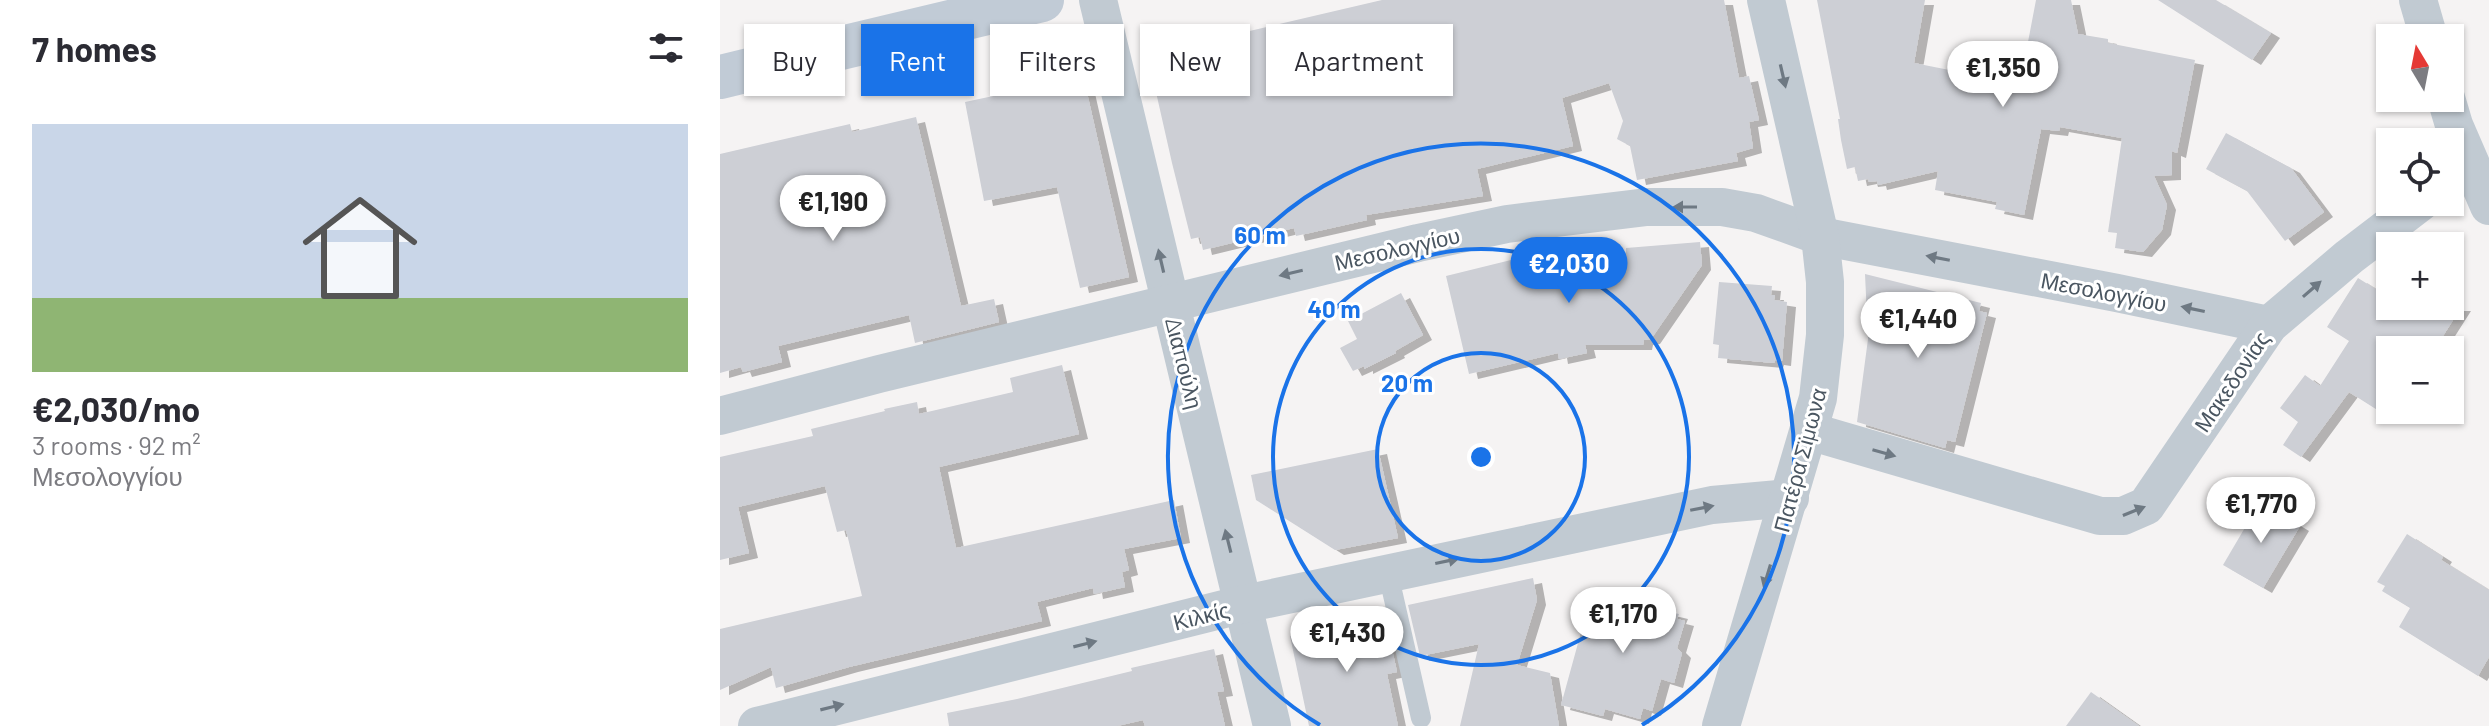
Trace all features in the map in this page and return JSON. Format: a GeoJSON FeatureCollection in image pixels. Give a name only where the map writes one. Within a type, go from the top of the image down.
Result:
{"type":"FeatureCollection","features":[{"type":"Feature","properties":{"kind":"main road"},"geometry":{"type":"LineString","coordinates":[[720,77],[1042,0]]}},
{"type":"Feature","properties":{"kind":"street","name":"Διαπούλη"},"geometry":{"type":"LineString","coordinates":[[1098,0],[1272,726]]}},
{"type":"Feature","properties":{"kind":"street","name":"Πατέρα Σϊμωνα"},"geometry":{"type":"LineString","coordinates":[[1721,726],[1818,398],[1825,335],[1825,282],[1820,236],[1766,0]]}},
{"type":"Feature","properties":{"kind":"street"},"geometry":{"type":"LineString","coordinates":[[2418,0],[2425,24]]}},
{"type":"Feature","properties":{"kind":"street"},"geometry":{"type":"LineString","coordinates":[[2451,112],[2470,168],[2489,206]]}},
{"type":"Feature","properties":{"kind":"street","name":"Μεσολογγίου"},"geometry":{"type":"LineString","coordinates":[[720,416],[1170,302],[1507,224],[1647,207],[1722,207],[1756,213],[1820,236],[2269,325]]}},
{"type":"Feature","properties":{"kind":"street","name":"Μακεδονίας"},"geometry":{"type":"LineString","coordinates":[[1809,431],[2100,516],[2123,516],[2146,506],[2269,325],[2403,216]]}},
{"type":"Feature","properties":{"kind":"street","name":"Κιλκίς"},"geometry":{"type":"LineString","coordinates":[[757,726],[1244,604],[1712,505],[1790,498]]}},
{"type":"Feature","properties":{"kind":"lane"},"geometry":{"type":"LineString","coordinates":[[1388,573],[1421,718]]}},
{"type":"Feature","properties":{"kind":"building"},"geometry":{"type":"Polygon","coordinates":[[[1382,0],[1724,0],[1739,78],[1749,76],[1759,120],[1749,122],[1753,148],[1736,153],[1738,161],[1637,180],[1630,146],[1617,139],[1623,121],[1609,83],[1562,98],[1573,146],[1477,169],[1483,196],[1366,215],[1367,220],[1296,236],[1294,228],[1203,250],[1200,237],[1191,239],[1157,96],[1250,96],[1250,31],[1266,27],[1266,96],[1453,96],[1453,24],[1280,24],[1382,0]]]}},
{"type":"Feature","properties":{"kind":"building"},"geometry":{"type":"Polygon","coordinates":[[[1817,0],[1925,0],[1914,63],[2020,84],[2036,0],[2071,0],[2078,34],[2195,60],[2177,153],[2172,151],[2172,175],[2154,176],[2167,205],[2162,230],[2143,252],[2115,248],[2117,233],[2108,232],[2122,138],[2060,127],[2059,131],[2041,129],[2024,215],[1995,209],[1997,202],[1935,190],[1938,171],[1878,185],[1877,181],[1869,182],[1868,179],[1858,181],[1855,167],[1847,169],[1817,0]]]}},
{"type":"Feature","properties":{"kind":"building"},"geometry":{"type":"Polygon","coordinates":[[[2158,0],[2216,0],[2271,33],[2252,60],[2158,0]]]}},
{"type":"Feature","properties":{"kind":"building"},"geometry":{"type":"Polygon","coordinates":[[[993,96],[1088,96],[1129,277],[1080,288],[1057,187],[984,201],[965,102],[993,96]]]}},
{"type":"Feature","properties":{"kind":"building"},"geometry":{"type":"Polygon","coordinates":[[[916,117],[961,306],[994,299],[999,322],[915,343],[909,315],[778,346],[782,362],[743,372],[741,367],[720,373],[720,154],[850,124],[852,132],[916,117]]]}},
{"type":"Feature","properties":{"kind":"building"},"geometry":{"type":"Polygon","coordinates":[[[2226,133],[2291,168],[2324,212],[2285,241],[2247,191],[2206,169],[2226,133]]]}},
{"type":"Feature","properties":{"kind":"building"},"geometry":{"type":"Polygon","coordinates":[[[1700,242],[1702,265],[1651,339],[1644,340],[1643,345],[1585,345],[1587,353],[1559,359],[1558,353],[1469,374],[1446,276],[1511,260],[1515,277],[1626,254],[1626,248],[1700,242]]]}},
{"type":"Feature","properties":{"kind":"building"},"geometry":{"type":"Polygon","coordinates":[[[1865,274],[1981,303],[1979,311],[1987,313],[1955,442],[1947,440],[1945,448],[1857,422],[1868,339],[1865,274]]]}},
{"type":"Feature","properties":{"kind":"building"},"geometry":{"type":"Polygon","coordinates":[[[2358,278],[2376,289],[2376,320],[2453,320],[2443,336],[2376,336],[2376,409],[2349,392],[2301,457],[2283,445],[2298,422],[2280,408],[2305,375],[2320,386],[2349,341],[2327,327],[2358,278]]]}},
{"type":"Feature","properties":{"kind":"building"},"geometry":{"type":"Polygon","coordinates":[[[1719,282],[1772,286],[1774,300],[1787,302],[1782,361],[1718,358],[1719,345],[1713,344],[1719,282]]]}},
{"type":"Feature","properties":{"kind":"building"},"geometry":{"type":"Polygon","coordinates":[[[1401,293],[1423,335],[1396,353],[1364,369],[1364,366],[1353,371],[1340,348],[1357,339],[1348,321],[1401,293]]]}},
{"type":"Feature","properties":{"kind":"building"},"geometry":{"type":"Polygon","coordinates":[[[1062,365],[1079,434],[939,467],[956,548],[1174,500],[1181,538],[1124,549],[1129,570],[1122,572],[1125,587],[1094,594],[1093,588],[1037,602],[1042,621],[849,667],[776,688],[771,667],[720,690],[720,629],[862,596],[846,530],[837,532],[825,486],[738,507],[749,553],[720,560],[720,457],[813,436],[811,429],[884,409],[917,402],[919,414],[1013,392],[1010,378],[1062,365]]]}},
{"type":"Feature","properties":{"kind":"building"},"geometry":{"type":"Polygon","coordinates":[[[1378,449],[1398,538],[1335,550],[1256,500],[1251,475],[1378,449]]]}},
{"type":"Feature","properties":{"kind":"building"},"geometry":{"type":"Polygon","coordinates":[[[2260,502],[2300,526],[2263,588],[2223,565],[2260,502]]]}},
{"type":"Feature","properties":{"kind":"building"},"geometry":{"type":"Polygon","coordinates":[[[2407,534],[2489,590],[2489,657],[2478,676],[2399,627],[2410,608],[2382,591],[2385,586],[2377,582],[2407,534]]]}},
{"type":"Feature","properties":{"kind":"building"},"geometry":{"type":"Polygon","coordinates":[[[1533,578],[1537,600],[1517,665],[1550,673],[1559,726],[1460,726],[1479,644],[1420,656],[1408,605],[1533,578]]]}},
{"type":"Feature","properties":{"kind":"building"},"geometry":{"type":"Polygon","coordinates":[[[1618,589],[1660,601],[1658,609],[1679,614],[1677,619],[1685,621],[1677,648],[1682,653],[1674,683],[1661,679],[1652,711],[1643,708],[1640,719],[1605,709],[1603,716],[1561,705],[1591,596],[1596,597],[1597,591],[1609,593],[1618,589]]]}},
{"type":"Feature","properties":{"kind":"building"},"geometry":{"type":"Polygon","coordinates":[[[1385,617],[1397,672],[1387,674],[1398,726],[1309,726],[1290,636],[1329,627],[1329,624],[1385,617]]]}},
{"type":"Feature","properties":{"kind":"building"},"geometry":{"type":"Polygon","coordinates":[[[1214,649],[1224,691],[1217,692],[1225,726],[1145,726],[1143,720],[1117,726],[949,726],[947,713],[1017,699],[1214,649]]]}},
{"type":"Feature","properties":{"kind":"building"},"geometry":{"type":"Polygon","coordinates":[[[2091,692],[2139,726],[2066,726],[2091,692]]]}}]}
